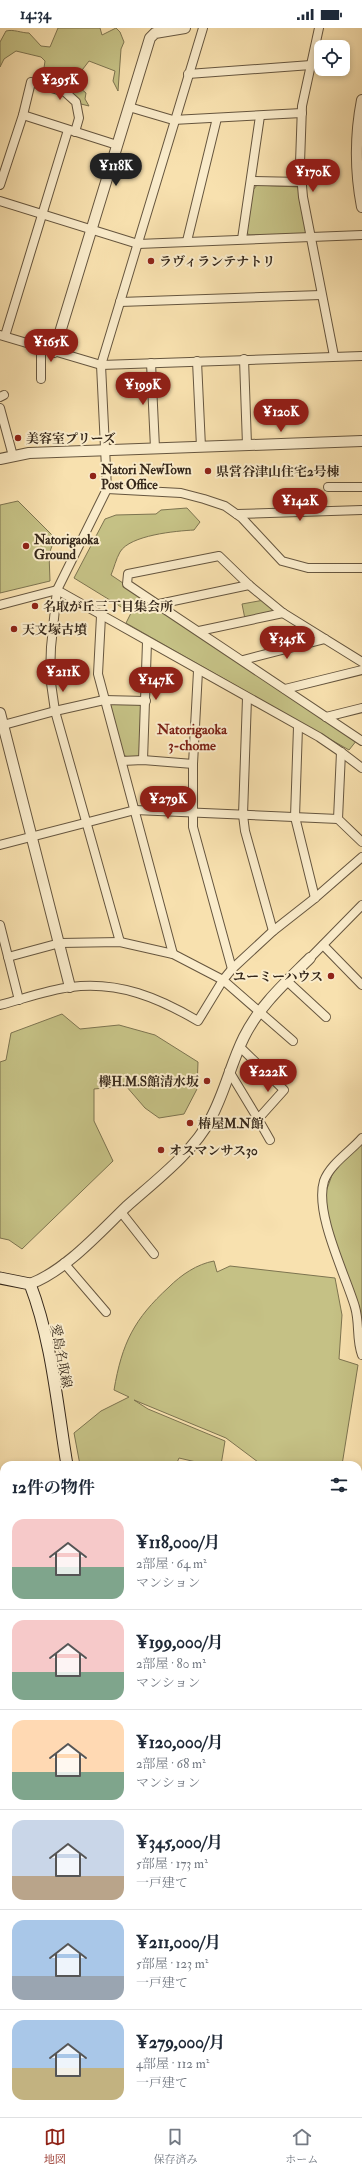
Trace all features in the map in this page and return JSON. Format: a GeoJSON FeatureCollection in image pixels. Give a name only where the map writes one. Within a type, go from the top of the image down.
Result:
{"type":"FeatureCollection","features":[{"type":"Feature","properties":{"kind":"main road"},"geometry":{"type":"LineString","coordinates":[[0,1278],[30,1284]]}},
{"type":"Feature","properties":{"kind":"main road","name":"愛島名取線"},"geometry":{"type":"LineString","coordinates":[[30,1284],[37,1304],[47,1345],[66,1461]]}},
{"type":"Feature","properties":{"kind":"street"},"geometry":{"type":"LineString","coordinates":[[54,352],[150,38],[155,33],[185,28]]}},
{"type":"Feature","properties":{"kind":"street"},"geometry":{"type":"LineString","coordinates":[[120,942],[55,711],[50,676],[51,647],[57,590],[106,489],[101,365],[202,28]]}},
{"type":"Feature","properties":{"kind":"street"},"geometry":{"type":"LineString","coordinates":[[320,28],[310,65],[302,113],[300,163],[321,295],[334,356]]}},
{"type":"Feature","properties":{"kind":"street"},"geometry":{"type":"LineString","coordinates":[[188,74],[310,65]]}},
{"type":"Feature","properties":{"kind":"street"},"geometry":{"type":"LineString","coordinates":[[0,185],[31,82],[65,92],[76,102],[79,118],[71,131],[2,336],[101,365],[362,356]]}},
{"type":"Feature","properties":{"kind":"street"},"geometry":{"type":"LineString","coordinates":[[362,100],[356,155],[362,207]]}},
{"type":"Feature","properties":{"kind":"street"},"geometry":{"type":"LineString","coordinates":[[129,107],[174,120],[302,113]]}},
{"type":"Feature","properties":{"kind":"street"},"geometry":{"type":"LineString","coordinates":[[22,115],[118,145]]}},
{"type":"Feature","properties":{"kind":"street"},"geometry":{"type":"LineString","coordinates":[[242,239],[260,116]]}},
{"type":"Feature","properties":{"kind":"street"},"geometry":{"type":"LineString","coordinates":[[187,240],[218,118]]}},
{"type":"Feature","properties":{"kind":"street"},"geometry":{"type":"LineString","coordinates":[[251,181],[302,182]]}},
{"type":"Feature","properties":{"kind":"street"},"geometry":{"type":"LineString","coordinates":[[0,201],[138,244],[187,240],[311,238],[362,235]]}},
{"type":"Feature","properties":{"kind":"street"},"geometry":{"type":"LineString","coordinates":[[120,302],[321,295]]}},
{"type":"Feature","properties":{"kind":"street"},"geometry":{"type":"LineString","coordinates":[[40,348],[40,379]]}},
{"type":"Feature","properties":{"kind":"street"},"geometry":{"type":"LineString","coordinates":[[244,359],[247,445]]}},
{"type":"Feature","properties":{"kind":"street"},"geometry":{"type":"LineString","coordinates":[[197,361],[201,446]]}},
{"type":"Feature","properties":{"kind":"street"},"geometry":{"type":"LineString","coordinates":[[151,363],[155,448]]}},
{"type":"Feature","properties":{"kind":"street"},"geometry":{"type":"LineString","coordinates":[[0,408],[13,456]]}},
{"type":"Feature","properties":{"kind":"street"},"geometry":{"type":"LineString","coordinates":[[0,459],[29,453],[362,441]]}},
{"type":"Feature","properties":{"kind":"street"},"geometry":{"type":"LineString","coordinates":[[328,487],[362,487]]}},
{"type":"Feature","properties":{"kind":"street"},"geometry":{"type":"LineString","coordinates":[[106,489],[181,494],[224,506],[237,514],[282,561],[308,568],[362,568]]}},
{"type":"Feature","properties":{"kind":"street"},"geometry":{"type":"LineString","coordinates":[[237,514],[362,510]]}},
{"type":"Feature","properties":{"kind":"street"},"geometry":{"type":"LineString","coordinates":[[362,662],[283,613],[249,585],[219,556],[128,574],[127,584],[243,660],[362,741]]}},
{"type":"Feature","properties":{"kind":"street"},"geometry":{"type":"LineString","coordinates":[[159,604],[249,585]]}},
{"type":"Feature","properties":{"kind":"street"},"geometry":{"type":"LineString","coordinates":[[0,605],[57,590],[341,752],[362,768]]}},
{"type":"Feature","properties":{"kind":"street"},"geometry":{"type":"LineString","coordinates":[[199,631],[283,613]]}},
{"type":"Feature","properties":{"kind":"street"},"geometry":{"type":"LineString","coordinates":[[101,616],[98,674],[173,954]]}},
{"type":"Feature","properties":{"kind":"street"},"geometry":{"type":"LineString","coordinates":[[243,660],[325,639]]}},
{"type":"Feature","properties":{"kind":"street"},"geometry":{"type":"LineString","coordinates":[[143,760],[147,642]]}},
{"type":"Feature","properties":{"kind":"street"},"geometry":{"type":"LineString","coordinates":[[285,689],[362,670]]}},
{"type":"Feature","properties":{"kind":"street"},"geometry":{"type":"LineString","coordinates":[[198,671],[193,764],[193,828],[232,969]]}},
{"type":"Feature","properties":{"kind":"street"},"geometry":{"type":"LineString","coordinates":[[246,698],[243,815],[245,831],[273,931]]}},
{"type":"Feature","properties":{"kind":"street"},"geometry":{"type":"LineString","coordinates":[[2,726],[55,711],[104,700],[146,701]]}},
{"type":"Feature","properties":{"kind":"street"},"geometry":{"type":"LineString","coordinates":[[326,717],[362,708]]}},
{"type":"Feature","properties":{"kind":"street"},"geometry":{"type":"LineString","coordinates":[[0,713],[2,726],[60,943],[70,987]]}},
{"type":"Feature","properties":{"kind":"street"},"geometry":{"type":"LineString","coordinates":[[298,727],[295,817],[315,898]]}},
{"type":"Feature","properties":{"kind":"street"},"geometry":{"type":"LineString","coordinates":[[338,819],[341,752]]}},
{"type":"Feature","properties":{"kind":"street"},"geometry":{"type":"LineString","coordinates":[[122,761],[143,760],[193,764]]}},
{"type":"Feature","properties":{"kind":"street"},"geometry":{"type":"LineString","coordinates":[[0,845],[135,810],[192,811],[243,815],[338,819],[362,842]]}},
{"type":"Feature","properties":{"kind":"street"},"geometry":{"type":"LineString","coordinates":[[0,1005],[70,987],[112,988],[142,994],[167,1003],[198,1022],[223,980],[232,969],[273,931],[315,898],[362,857]]}},
{"type":"Feature","properties":{"kind":"street"},"geometry":{"type":"LineString","coordinates":[[30,1284],[39,1281],[64,1263],[121,1212],[200,1136],[212,1118],[240,1047],[259,1010],[362,905]]}},
{"type":"Feature","properties":{"kind":"street"},"geometry":{"type":"LineString","coordinates":[[0,925],[19,1000]]}},
{"type":"Feature","properties":{"kind":"street"},"geometry":{"type":"LineString","coordinates":[[8,957],[60,943],[120,942],[173,954],[223,980],[293,1041]]}},
{"type":"Feature","properties":{"kind":"street"},"geometry":{"type":"LineString","coordinates":[[323,945],[361,982]]}},
{"type":"Feature","properties":{"kind":"street"},"geometry":{"type":"LineString","coordinates":[[287,981],[326,1017]]}},
{"type":"Feature","properties":{"kind":"street"},"geometry":{"type":"LineString","coordinates":[[240,1047],[284,1090],[258,1120]]}},
{"type":"Feature","properties":{"kind":"street"},"geometry":{"type":"LineString","coordinates":[[230,1071],[270,1140]]}},
{"type":"Feature","properties":{"kind":"street"},"geometry":{"type":"LineString","coordinates":[[362,1138],[336,1164],[324,1181],[323,1200],[329,1233],[355,1307],[358,1322],[358,1344],[362,1355]]}},
{"type":"Feature","properties":{"kind":"street"},"geometry":{"type":"LineString","coordinates":[[121,1212],[154,1254]]}},
{"type":"Feature","properties":{"kind":"street"},"geometry":{"type":"LineString","coordinates":[[64,1263],[106,1312]]}},
{"type":"Feature","properties":{"kind":"shaded area"},"geometry":{"type":"Polygon","coordinates":[[[58,28],[100,28],[102,35],[116,28],[120,32],[124,42],[121,49],[118,91],[113,81],[115,71],[89,61],[73,82],[86,93],[85,99],[89,106],[81,104],[74,95],[51,85],[44,68],[45,61],[41,57],[16,51],[4,59],[0,67],[0,42],[6,31],[12,30],[29,33],[41,46],[50,47],[58,28]]]}},
{"type":"Feature","properties":{"kind":"shaded area"},"geometry":{"type":"Polygon","coordinates":[[[257,185],[299,187],[308,229],[305,234],[250,235],[246,233],[253,190],[257,185]]]}},
{"type":"Feature","properties":{"kind":"shaded area","name":"Natorigaoka Ground"},"geometry":{"type":"Polygon","coordinates":[[[18,501],[55,538],[49,554],[50,581],[0,593],[0,505],[18,501]]]}},
{"type":"Feature","properties":{"kind":"shaded area"},"geometry":{"type":"Polygon","coordinates":[[[187,508],[200,522],[194,530],[176,531],[154,535],[125,546],[117,558],[111,575],[357,740],[349,750],[126,623],[131,613],[74,578],[105,519],[116,515],[156,514],[161,510],[187,508]]]}},
{"type":"Feature","properties":{"kind":"shaded area"},"geometry":{"type":"Polygon","coordinates":[[[264,600],[278,611],[245,619],[242,604],[264,600]]]}},
{"type":"Feature","properties":{"kind":"shaded area"},"geometry":{"type":"Polygon","coordinates":[[[112,702],[134,703],[140,705],[142,709],[142,754],[139,757],[128,757],[123,755],[110,705],[112,702]]]}},
{"type":"Feature","properties":{"kind":"shaded area"},"geometry":{"type":"Polygon","coordinates":[[[62,1014],[80,1029],[119,1025],[155,1035],[198,1062],[197,1089],[184,1114],[159,1118],[145,1108],[126,1086],[94,1089],[94,1121],[113,1161],[22,1249],[9,1240],[0,1238],[0,1062],[6,1060],[11,1033],[62,1014]]]}},
{"type":"Feature","properties":{"kind":"shaded area"},"geometry":{"type":"Polygon","coordinates":[[[362,1134],[362,1349],[323,1200],[336,1164],[362,1134]]]}},
{"type":"Feature","properties":{"kind":"shaded area"},"geometry":{"type":"Polygon","coordinates":[[[214,1261],[217,1272],[230,1266],[335,1278],[342,1315],[339,1359],[358,1365],[343,1461],[257,1461],[226,1438],[134,1400],[148,1409],[225,1441],[222,1461],[192,1461],[179,1458],[178,1461],[79,1461],[74,1433],[101,1411],[129,1397],[114,1390],[121,1359],[131,1333],[138,1321],[157,1299],[179,1278],[195,1267],[214,1261]]]}},
{"type":"Feature","properties":{"kind":"place","name":"ラヴィランテナトリ"},"geometry":{"type":"Point","coordinates":[151,261]}},
{"type":"Feature","properties":{"kind":"place","name":"美容室プリーズ"},"geometry":{"type":"Point","coordinates":[18,438]}},
{"type":"Feature","properties":{"kind":"place","name":"県営谷津山住宅2号棟"},"geometry":{"type":"Point","coordinates":[208,471]}},
{"type":"Feature","properties":{"kind":"place","name":"Natori NewTown Post Office"},"geometry":{"type":"Point","coordinates":[93,476]}},
{"type":"Feature","properties":{"kind":"place","name":"Natorigaoka Ground"},"geometry":{"type":"Point","coordinates":[26,546]}},
{"type":"Feature","properties":{"kind":"place","name":"名取が丘三丁目集会所"},"geometry":{"type":"Point","coordinates":[35,606]}},
{"type":"Feature","properties":{"kind":"place","name":"天文塚古墳"},"geometry":{"type":"Point","coordinates":[14,629]}},
{"type":"Feature","properties":{"kind":"place","name":"ユーミーハウス"},"geometry":{"type":"Point","coordinates":[331,976]}},
{"type":"Feature","properties":{"kind":"place","name":"欅H.M.S館清水坂"},"geometry":{"type":"Point","coordinates":[207,1081]}},
{"type":"Feature","properties":{"kind":"place","name":"椿屋M.N館"},"geometry":{"type":"Point","coordinates":[190,1123]}},
{"type":"Feature","properties":{"kind":"place","name":"オスマンサス30"},"geometry":{"type":"Point","coordinates":[161,1150]}},
{"type":"Feature","properties":{"kind":"district","name":"Natorigaoka 3-chome"},"geometry":{"type":"Point","coordinates":[192,738]}}]}
